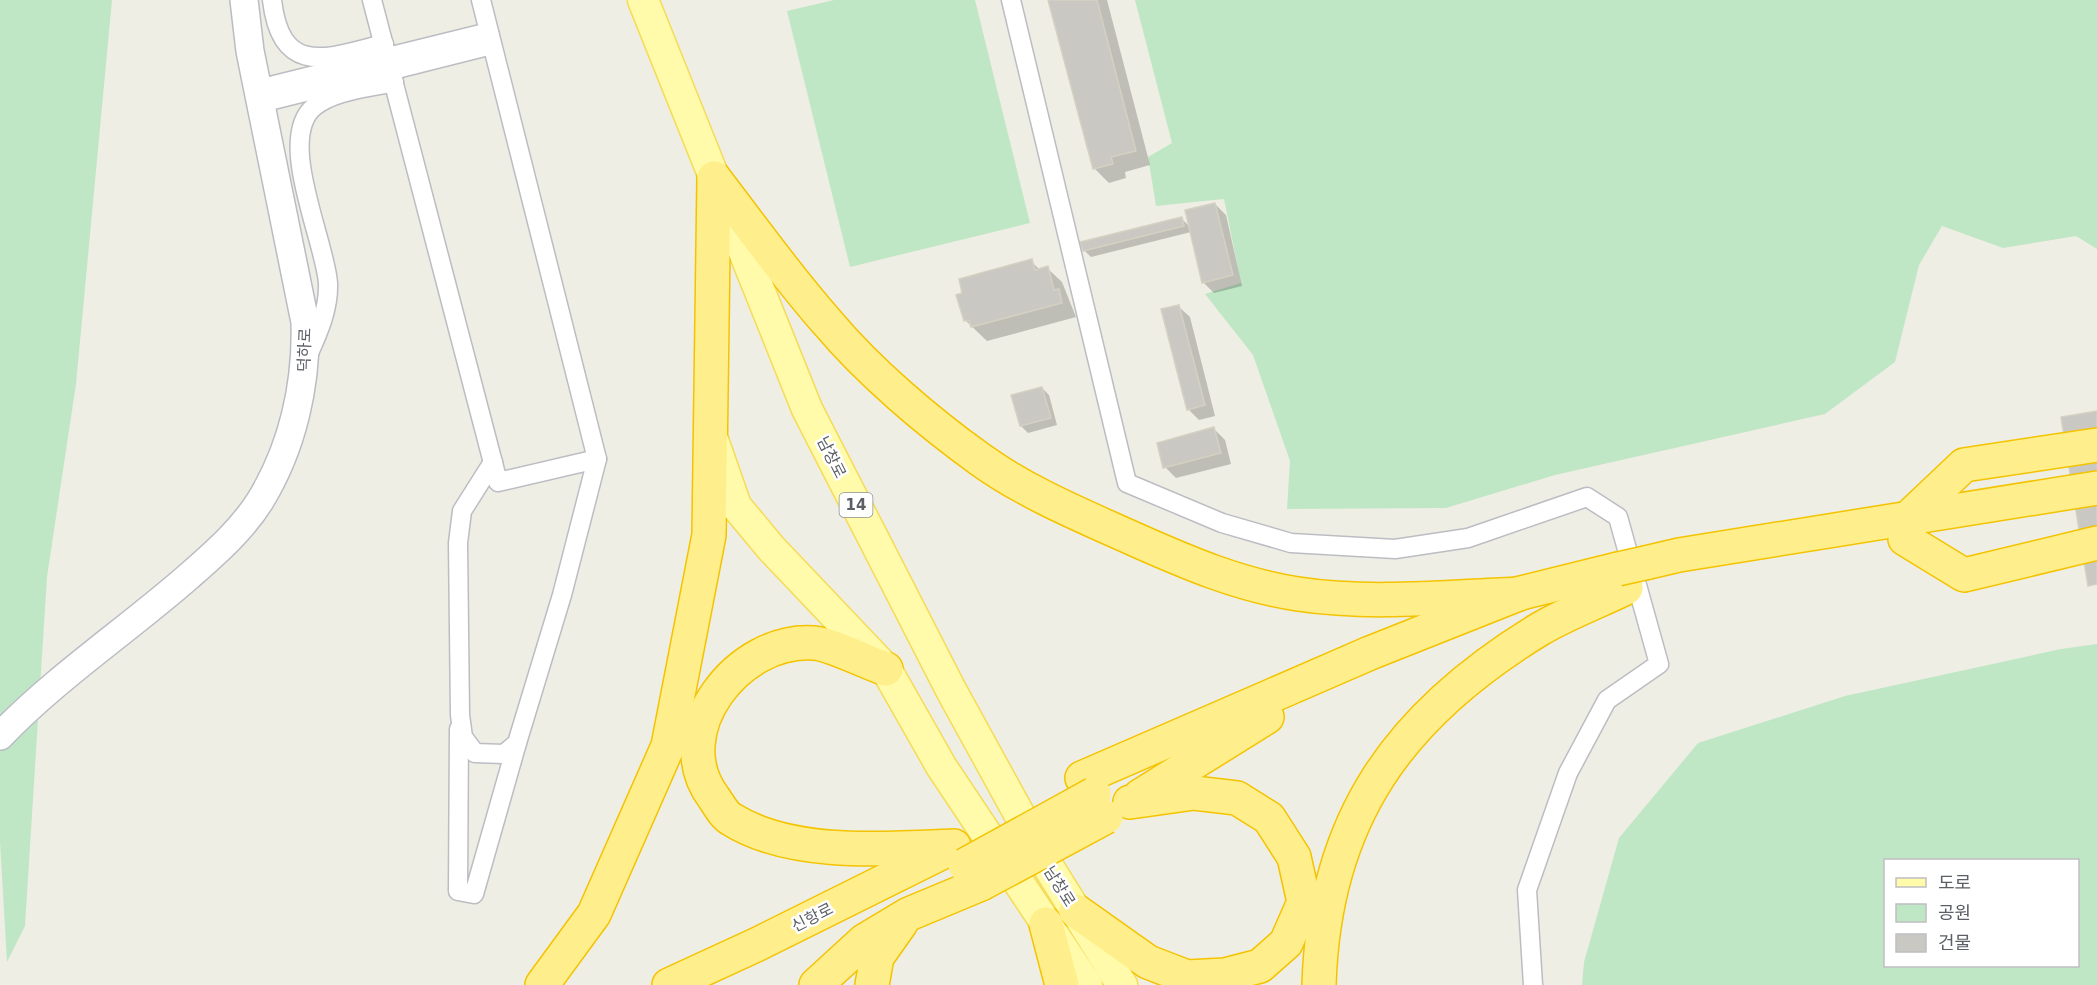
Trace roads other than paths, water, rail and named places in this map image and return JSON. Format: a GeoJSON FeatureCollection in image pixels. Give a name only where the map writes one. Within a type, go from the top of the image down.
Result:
{"type":"FeatureCollection","features":[{"type":"Feature","properties":{"kind":"highway"},"geometry":{"type":"LineString","coordinates":[[542,985],[594,914],[668,746],[709,535],[714,178]]}},
{"type":"Feature","properties":{"kind":"highway"},"geometry":{"type":"LineString","coordinates":[[714,178],[827,323],[867,364],[982,461],[1055,502],[1211,573],[1263,588],[1300,594],[1350,598],[1420,599],[1519,594],[1633,578]]}},
{"type":"Feature","properties":{"kind":"highway"},"geometry":{"type":"LineString","coordinates":[[1906,529],[1964,465],[2097,445]]}},
{"type":"Feature","properties":{"kind":"highway"},"geometry":{"type":"LineString","coordinates":[[1906,529],[2097,488]]}},
{"type":"Feature","properties":{"kind":"highway"},"geometry":{"type":"LineString","coordinates":[[1319,985],[1320,945],[1330,888],[1346,841],[1366,795],[1390,757],[1423,718],[1479,668],[1542,628],[1679,555],[2097,508]]}},
{"type":"Feature","properties":{"kind":"highway"},"geometry":{"type":"LineString","coordinates":[[1906,529],[1964,575],[2097,543]]}},
{"type":"Feature","properties":{"kind":"highway"},"geometry":{"type":"LineString","coordinates":[[816,985],[864,941],[909,914],[966,865],[1267,717],[1376,670],[1529,611],[1633,578]]}},
{"type":"Feature","properties":{"kind":"highway"},"geometry":{"type":"LineString","coordinates":[[1103,798],[1370,653],[1519,594]]}},
{"type":"Feature","properties":{"kind":"highway"},"geometry":{"type":"LineString","coordinates":[[886,669],[814,643],[769,649],[733,673],[709,703],[697,748],[705,786],[729,818],[763,834],[812,845],[894,849],[966,865]]}},
{"type":"Feature","properties":{"kind":"highway"},"geometry":{"type":"LineString","coordinates":[[1076,911],[1148,962],[1186,977],[1225,975],[1260,966],[1286,943],[1304,902],[1294,857],[1269,818],[1237,798],[1194,793],[1103,798]]}},
{"type":"Feature","properties":{"kind":"highway","name":"신항로"},"geometry":{"type":"LineString","coordinates":[[669,985],[758,944],[966,865]]}},
{"type":"Feature","properties":{"kind":"highway","name":"신항로"},"geometry":{"type":"LineString","coordinates":[[715,985],[966,865]]}},
{"type":"Feature","properties":{"kind":"highway"},"geometry":{"type":"LineString","coordinates":[[872,985],[877,957],[909,914]]}},
{"type":"Feature","properties":{"kind":"highway"},"geometry":{"type":"LineString","coordinates":[[1046,924],[1062,985]]}},
{"type":"Feature","properties":{"kind":"main road","name":"덕하로"},"geometry":{"type":"LineString","coordinates":[[0,736],[36,699],[118,637],[227,542],[259,502],[287,442],[299,403],[306,357],[305,322],[259,96],[244,0]]}},
{"type":"Feature","properties":{"kind":"main road","name":"남창로"},"geometry":{"type":"LineString","coordinates":[[643,0],[807,409],[951,690],[1046,863],[1122,985]]}},
{"type":"Feature","properties":{"kind":"main road"},"geometry":{"type":"LineString","coordinates":[[711,435],[736,506],[786,564],[886,669],[941,766],[1087,985]]}},
{"type":"Feature","properties":{"kind":"street"},"geometry":{"type":"LineString","coordinates":[[272,0],[278,33],[302,55],[389,63]]}},
{"type":"Feature","properties":{"kind":"street"},"geometry":{"type":"LineString","coordinates":[[372,0],[498,482],[597,459]]}},
{"type":"Feature","properties":{"kind":"street"},"geometry":{"type":"LineString","coordinates":[[482,0],[597,459],[562,595],[474,894],[458,891],[460,715],[458,543],[462,511],[493,462]]}},
{"type":"Feature","properties":{"kind":"street"},"geometry":{"type":"LineString","coordinates":[[1011,0],[1127,483],[1222,523],[1291,543],[1395,549],[1468,538],[1587,497],[1618,517],[1659,664],[1607,700],[1568,772],[1527,890],[1533,985]]}},
{"type":"Feature","properties":{"kind":"street"},"geometry":{"type":"LineString","coordinates":[[259,96],[491,38]]}},
{"type":"Feature","properties":{"kind":"street"},"geometry":{"type":"LineString","coordinates":[[306,357],[319,333],[326,308],[328,282],[300,155],[300,126],[308,113],[326,100],[389,63]]}},
{"type":"Feature","properties":{"kind":"street"},"geometry":{"type":"LineString","coordinates":[[460,715],[463,736],[475,753],[504,754],[517,743]]}}]}
